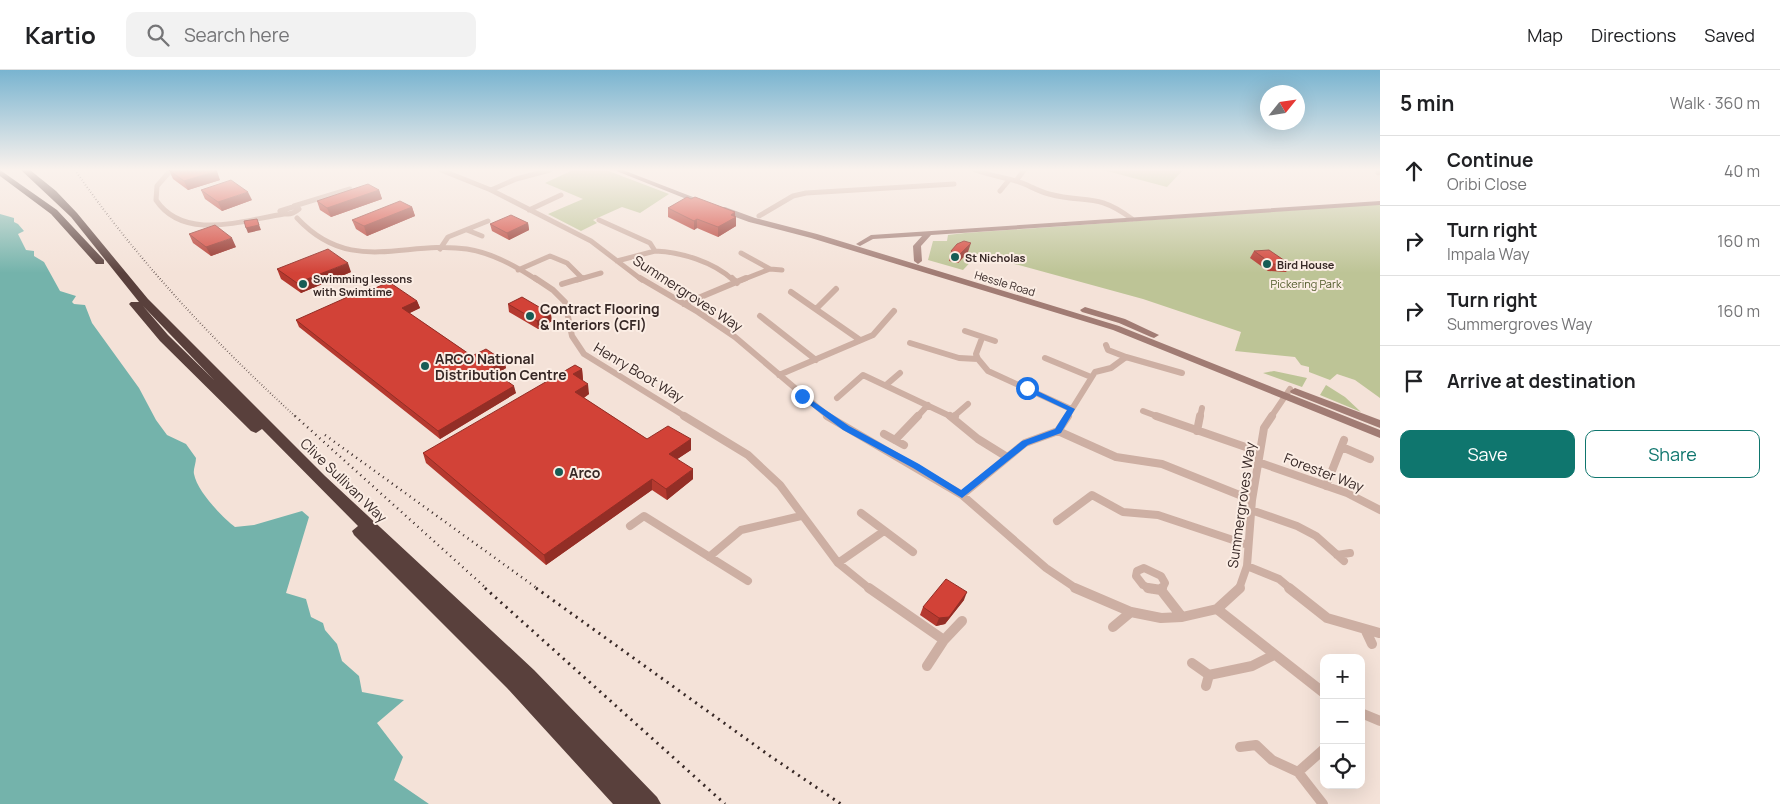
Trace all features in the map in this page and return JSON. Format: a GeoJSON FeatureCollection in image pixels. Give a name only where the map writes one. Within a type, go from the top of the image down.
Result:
{"type":"FeatureCollection","features":[{"type":"Feature","properties":{"kind":"highway"},"geometry":{"type":"LineString","coordinates":[[44,204],[54,212],[100,262]]}},
{"type":"Feature","properties":{"kind":"highway","name":"Clive Sullivan Way"},"geometry":{"type":"LineString","coordinates":[[54,204],[164,338],[514,682],[627,804]]}},
{"type":"Feature","properties":{"kind":"highway","name":"Clive Sullivan Way"},"geometry":{"type":"LineString","coordinates":[[64,204],[120,274],[320,480],[527,676],[650,804]]}},
{"type":"Feature","properties":{"kind":"highway"},"geometry":{"type":"LineString","coordinates":[[73,204],[80,212],[120,274]]}},
{"type":"Feature","properties":{"kind":"street"},"geometry":{"type":"LineString","coordinates":[[158,204],[174,219],[205,224],[241,222],[297,211],[306,204]]}},
{"type":"Feature","properties":{"kind":"street","name":"Summergroves Way"},"geometry":{"type":"LineString","coordinates":[[518,204],[591,241],[637,277],[684,304],[735,337],[802,396],[846,428],[916,466],[962,495],[1046,568],[1082,592],[1131,612],[1161,618],[1182,617],[1217,609],[1240,588],[1246,566],[1252,500],[1264,428],[1288,392]]}},
{"type":"Feature","properties":{"kind":"street"},"geometry":{"type":"LineString","coordinates":[[529,210],[541,204]]}},
{"type":"Feature","properties":{"kind":"street","name":"Hessle Road"},"geometry":{"type":"LineString","coordinates":[[709,204],[752,220],[814,236],[1116,328],[1380,424]]}},
{"type":"Feature","properties":{"kind":"street","name":"Hessle Road"},"geometry":{"type":"LineString","coordinates":[[727,204],[759,216],[1122,321],[1206,360]]}},
{"type":"Feature","properties":{"kind":"street"},"geometry":{"type":"LineString","coordinates":[[759,216],[779,204]]}},
{"type":"Feature","properties":{"kind":"street"},"geometry":{"type":"LineString","coordinates":[[1111,204],[1132,219]]}},
{"type":"Feature","properties":{"kind":"street"},"geometry":{"type":"LineString","coordinates":[[860,244],[871,237],[1361,204]]}},
{"type":"Feature","properties":{"kind":"street","name":"Henry Boot Way"},"geometry":{"type":"LineString","coordinates":[[284,213],[297,211],[303,225],[332,245],[358,254],[388,254],[440,249],[488,254],[553,289],[565,301],[570,338],[584,354],[748,455],[780,485],[801,516],[838,563],[878,595],[944,640]]}},
{"type":"Feature","properties":{"kind":"street"},"geometry":{"type":"LineString","coordinates":[[440,249],[448,237],[488,221]]}},
{"type":"Feature","properties":{"kind":"street"},"geometry":{"type":"LineString","coordinates":[[598,223],[605,222],[650,243],[655,251]]}},
{"type":"Feature","properties":{"kind":"street"},"geometry":{"type":"LineString","coordinates":[[468,230],[482,236]]}},
{"type":"Feature","properties":{"kind":"street"},"geometry":{"type":"LineString","coordinates":[[918,261],[918,246],[928,234]]}},
{"type":"Feature","properties":{"kind":"street"},"geometry":{"type":"LineString","coordinates":[[617,261],[655,251],[673,253],[720,271],[737,283]]}},
{"type":"Feature","properties":{"kind":"street"},"geometry":{"type":"LineString","coordinates":[[741,252],[770,269],[782,270]]}},
{"type":"Feature","properties":{"kind":"street"},"geometry":{"type":"LineString","coordinates":[[518,270],[550,256],[567,263],[582,278]]}},
{"type":"Feature","properties":{"kind":"street"},"geometry":{"type":"LineString","coordinates":[[684,304],[710,291],[737,283],[770,269]]}},
{"type":"Feature","properties":{"kind":"street"},"geometry":{"type":"LineString","coordinates":[[562,284],[601,274]]}},
{"type":"Feature","properties":{"kind":"street"},"geometry":{"type":"LineString","coordinates":[[816,308],[836,289]]}},
{"type":"Feature","properties":{"kind":"street"},"geometry":{"type":"LineString","coordinates":[[791,292],[860,340]]}},
{"type":"Feature","properties":{"kind":"street"},"geometry":{"type":"LineString","coordinates":[[779,375],[872,335],[894,310]]}},
{"type":"Feature","properties":{"kind":"street"},"geometry":{"type":"LineString","coordinates":[[760,316],[766,325],[816,360]]}},
{"type":"Feature","properties":{"kind":"street"},"geometry":{"type":"LineString","coordinates":[[965,331],[995,341]]}},
{"type":"Feature","properties":{"kind":"street"},"geometry":{"type":"LineString","coordinates":[[982,338],[976,354],[988,370],[1071,409]]}},
{"type":"Feature","properties":{"kind":"street"},"geometry":{"type":"LineString","coordinates":[[910,343],[959,358],[978,359]]}},
{"type":"Feature","properties":{"kind":"street"},"geometry":{"type":"LineString","coordinates":[[1106,345],[1108,350],[1145,364],[1185,373]]}},
{"type":"Feature","properties":{"kind":"street"},"geometry":{"type":"LineString","coordinates":[[962,495],[1025,443],[1058,431],[1091,376],[1095,372],[1111,368],[1126,357]]}},
{"type":"Feature","properties":{"kind":"street"},"geometry":{"type":"LineString","coordinates":[[1044,358],[1091,376]]}},
{"type":"Feature","properties":{"kind":"street"},"geometry":{"type":"LineString","coordinates":[[886,385],[900,373]]}},
{"type":"Feature","properties":{"kind":"street"},"geometry":{"type":"LineString","coordinates":[[836,398],[863,374],[953,416],[978,439],[1007,457]]}},
{"type":"Feature","properties":{"kind":"street","name":"Hessle Road"},"geometry":{"type":"LineString","coordinates":[[1288,392],[1380,434]]}},
{"type":"Feature","properties":{"kind":"street"},"geometry":{"type":"LineString","coordinates":[[953,416],[968,404]]}},
{"type":"Feature","properties":{"kind":"street"},"geometry":{"type":"LineString","coordinates":[[894,440],[928,405]]}},
{"type":"Feature","properties":{"kind":"street"},"geometry":{"type":"LineString","coordinates":[[1197,431],[1202,408]]}},
{"type":"Feature","properties":{"kind":"street"},"geometry":{"type":"LineString","coordinates":[[1143,411],[1260,452]]}},
{"type":"Feature","properties":{"kind":"street"},"geometry":{"type":"LineString","coordinates":[[1148,422],[1153,414]]}},
{"type":"Feature","properties":{"kind":"street"},"geometry":{"type":"LineString","coordinates":[[1058,431],[1116,457],[1162,464],[1252,500]]}},
{"type":"Feature","properties":{"kind":"street"},"geometry":{"type":"LineString","coordinates":[[884,434],[904,445]]}},
{"type":"Feature","properties":{"kind":"street"},"geometry":{"type":"LineString","coordinates":[[1326,486],[1343,444],[1370,459]]}},
{"type":"Feature","properties":{"kind":"street","name":"Forester Way"},"geometry":{"type":"LineString","coordinates":[[1258,462],[1326,486],[1380,510]]}},
{"type":"Feature","properties":{"kind":"street"},"geometry":{"type":"LineString","coordinates":[[1057,520],[1092,495],[1123,512],[1158,515],[1248,545]]}},
{"type":"Feature","properties":{"kind":"street"},"geometry":{"type":"LineString","coordinates":[[1251,510],[1297,526],[1316,536],[1341,558],[1350,553]]}},
{"type":"Feature","properties":{"kind":"street"},"geometry":{"type":"LineString","coordinates":[[861,513],[912,552]]}},
{"type":"Feature","properties":{"kind":"street"},"geometry":{"type":"LineString","coordinates":[[630,526],[644,516],[748,581]]}},
{"type":"Feature","properties":{"kind":"street"},"geometry":{"type":"LineString","coordinates":[[709,557],[732,536],[742,530],[801,516]]}},
{"type":"Feature","properties":{"kind":"street"},"geometry":{"type":"LineString","coordinates":[[838,563],[884,531]]}},
{"type":"Feature","properties":{"kind":"street"},"geometry":{"type":"LineString","coordinates":[[1246,566],[1279,579],[1326,618],[1379,632]]}},
{"type":"Feature","properties":{"kind":"street"},"geometry":{"type":"LineString","coordinates":[[1161,590],[1182,617]]}},
{"type":"Feature","properties":{"kind":"street"},"geometry":{"type":"LineString","coordinates":[[1217,609],[1320,690]]}},
{"type":"Feature","properties":{"kind":"street"},"geometry":{"type":"LineString","coordinates":[[1113,627],[1131,612]]}},
{"type":"Feature","properties":{"kind":"street"},"geometry":{"type":"LineString","coordinates":[[927,666],[944,640],[962,621]]}},
{"type":"Feature","properties":{"kind":"street"},"geometry":{"type":"LineString","coordinates":[[1365,629],[1372,644]]}},
{"type":"Feature","properties":{"kind":"street"},"geometry":{"type":"LineString","coordinates":[[1192,663],[1209,675],[1252,666],[1274,655]]}},
{"type":"Feature","properties":{"kind":"street"},"geometry":{"type":"LineString","coordinates":[[1206,686],[1209,675]]}},
{"type":"Feature","properties":{"kind":"street"},"geometry":{"type":"LineString","coordinates":[[1365,715],[1380,721]]}},
{"type":"Feature","properties":{"kind":"street"},"geometry":{"type":"LineString","coordinates":[[1240,748],[1256,745],[1272,760],[1298,772],[1323,804]]}},
{"type":"Feature","properties":{"kind":"street"},"geometry":{"type":"LineString","coordinates":[[1298,772],[1320,753]]}},
{"type":"Feature","properties":{"kind":"green space"},"geometry":{"type":"Polygon","coordinates":[[[571,204],[653,204],[640,213],[622,207],[593,220],[597,223],[581,231],[548,214],[571,204]]]}},
{"type":"Feature","properties":{"kind":"green space","name":"Pickering Park"},"geometry":{"type":"Polygon","coordinates":[[[1380,204],[1380,398],[1355,380],[1337,374],[1330,380],[1309,372],[1309,367],[1301,365],[1295,357],[1235,351],[1241,332],[1143,299],[978,254],[963,270],[928,260],[933,241],[947,241],[948,235],[1380,204]]]}},
{"type":"Feature","properties":{"kind":"green space"},"geometry":{"type":"Polygon","coordinates":[[[1274,371],[1307,378],[1302,387],[1263,373],[1274,371]]]}},
{"type":"Feature","properties":{"kind":"green space"},"geometry":{"type":"Polygon","coordinates":[[[1326,385],[1345,397],[1361,412],[1320,395],[1326,385]]]}},
{"type":"Feature","properties":{"kind":"water"},"geometry":{"type":"Polygon","coordinates":[[[0,214],[14,218],[14,222],[24,231],[18,234],[26,250],[34,251],[34,256],[44,262],[60,291],[76,296],[72,302],[74,304],[85,305],[92,323],[139,388],[156,420],[167,435],[186,444],[196,458],[194,472],[196,481],[205,496],[224,517],[235,527],[254,525],[302,511],[309,517],[286,593],[306,599],[311,617],[323,623],[325,630],[337,644],[342,661],[359,676],[362,692],[404,700],[377,723],[403,757],[394,780],[429,804],[0,804],[0,214]]]}},
{"type":"Feature","properties":{"kind":"building"},"geometry":{"type":"Polygon","coordinates":[[[322,204],[338,204],[327,208],[322,204]]]}},
{"type":"Feature","properties":{"kind":"building"},"geometry":{"type":"Polygon","coordinates":[[[392,204],[407,204],[412,207],[364,226],[352,220],[392,204]]]}},
{"type":"Feature","properties":{"kind":"building"},"geometry":{"type":"Polygon","coordinates":[[[674,204],[714,204],[735,212],[731,215],[736,217],[718,227],[697,219],[694,221],[668,208],[674,204]]]}},
{"type":"Feature","properties":{"kind":"building"},"geometry":{"type":"Polygon","coordinates":[[[511,215],[528,223],[507,233],[490,224],[511,215]]]}},
{"type":"Feature","properties":{"kind":"building"},"geometry":{"type":"Polygon","coordinates":[[[257,219],[259,225],[246,228],[244,221],[257,219]]]}},
{"type":"Feature","properties":{"kind":"building"},"geometry":{"type":"Polygon","coordinates":[[[215,225],[232,238],[206,247],[189,234],[215,225]]]}},
{"type":"Feature","properties":{"kind":"building"},"geometry":{"type":"Polygon","coordinates":[[[964,241],[971,243],[960,254],[951,251],[957,244],[964,241]]]}},
{"type":"Feature","properties":{"kind":"building"},"geometry":{"type":"Polygon","coordinates":[[[328,249],[348,263],[297,283],[277,269],[328,249]]]}},
{"type":"Feature","properties":{"kind":"building"},"geometry":{"type":"Polygon","coordinates":[[[1269,250],[1291,265],[1272,264],[1254,251],[1269,250]]]}},
{"type":"Feature","properties":{"kind":"building","name":"ARCO National Distribution Centre"},"geometry":{"type":"Polygon","coordinates":[[[389,282],[417,301],[402,308],[472,356],[486,349],[504,361],[490,369],[514,386],[438,431],[296,320],[370,287],[373,289],[389,282]]]}},
{"type":"Feature","properties":{"kind":"building"},"geometry":{"type":"Polygon","coordinates":[[[522,297],[551,314],[537,321],[508,304],[522,297]]]}},
{"type":"Feature","properties":{"kind":"building","name":"Arco"},"geometry":{"type":"Polygon","coordinates":[[[575,365],[582,369],[573,374],[588,384],[575,392],[647,439],[668,426],[691,439],[669,454],[693,469],[666,489],[652,479],[544,555],[423,453],[575,365]]]}},
{"type":"Feature","properties":{"kind":"building"},"geometry":{"type":"Polygon","coordinates":[[[946,579],[967,592],[949,617],[939,618],[923,607],[946,579]]]}},
{"type":"Feature","properties":{"kind":"railway"},"geometry":{"type":"LineString","coordinates":[[99,204],[178,300],[236,360],[296,417]]}},
{"type":"Feature","properties":{"kind":"railway"},"geometry":{"type":"LineString","coordinates":[[295,416],[487,589]]}},
{"type":"Feature","properties":{"kind":"railway"},"geometry":{"type":"LineString","coordinates":[[325,435],[538,589]]}},
{"type":"Feature","properties":{"kind":"railway"},"geometry":{"type":"LineString","coordinates":[[485,588],[725,804]]}},
{"type":"Feature","properties":{"kind":"railway"},"geometry":{"type":"LineString","coordinates":[[536,588],[770,756],[841,804]]}},
{"type":"Feature","properties":{"kind":"place","name":"St Nicholas"},"geometry":{"type":"Point","coordinates":[955,257]}},
{"type":"Feature","properties":{"kind":"place","name":"Bird House"},"geometry":{"type":"Point","coordinates":[1267,264]}},
{"type":"Feature","properties":{"kind":"place","name":"Swimming lessons with Swimtime"},"geometry":{"type":"Point","coordinates":[303,284]}},
{"type":"Feature","properties":{"kind":"place","name":"Contract Flooring & Interiors (CFI)"},"geometry":{"type":"Point","coordinates":[530,316]}},
{"type":"Feature","properties":{"kind":"place","name":"ARCO National Distribution Centre"},"geometry":{"type":"Point","coordinates":[425,366]}},
{"type":"Feature","properties":{"kind":"place","name":"Arco"},"geometry":{"type":"Point","coordinates":[559,472]}},
{"type":"Feature","properties":{"kind":"route"},"geometry":{"type":"LineString","coordinates":[[802,396],[846,428],[916,466],[962,495],[1025,443],[1058,431],[1071,409],[1027,388]]}}]}
